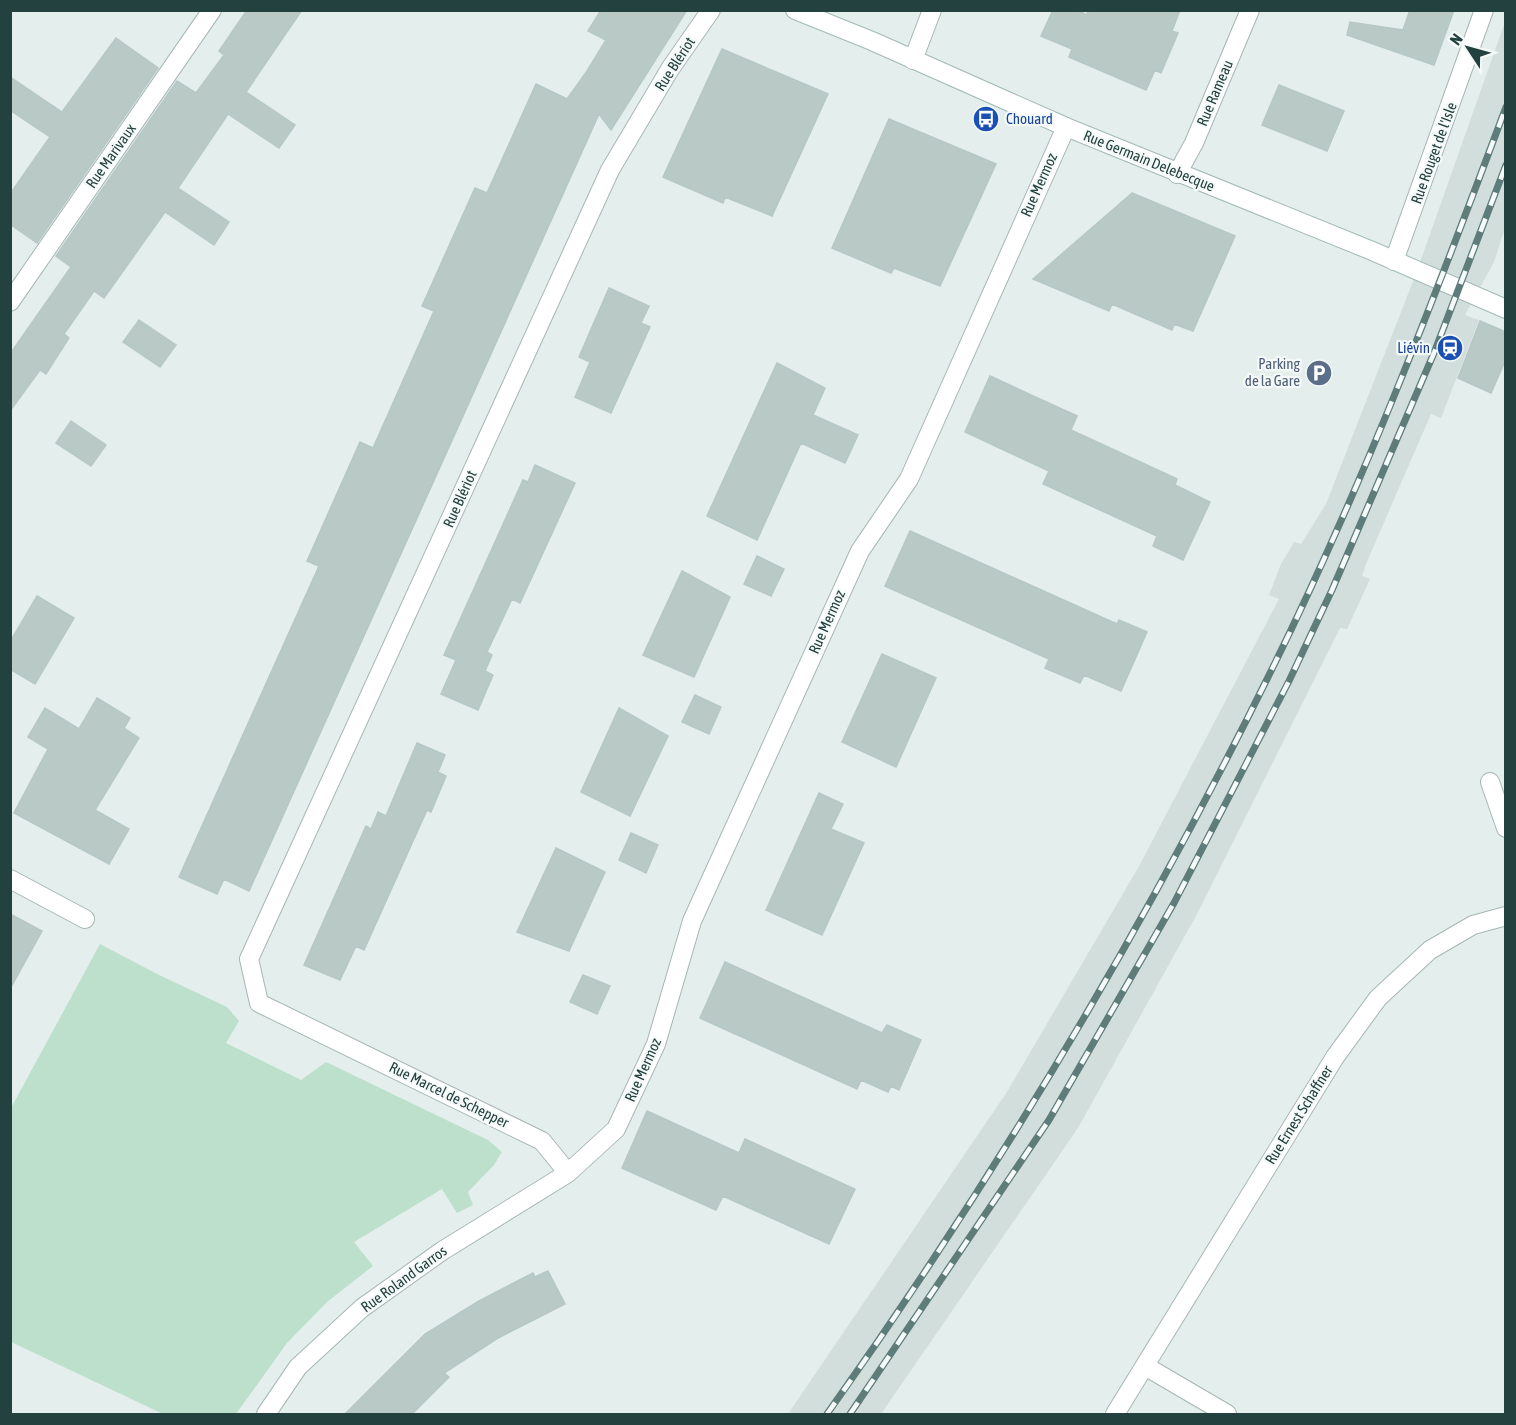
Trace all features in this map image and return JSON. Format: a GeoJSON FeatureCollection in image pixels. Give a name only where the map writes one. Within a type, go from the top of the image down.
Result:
{"type":"FeatureCollection","features":[{"type":"Feature","properties":{"kind":"street","name":"Rue Marivaux"},"geometry":{"type":"LineString","coordinates":[[10,302],[212,10]]}},
{"type":"Feature","properties":{"kind":"street","name":"Rue Blériot"},"geometry":{"type":"LineString","coordinates":[[259,1003],[249,959],[610,170],[670,69],[711,10]]}},
{"type":"Feature","properties":{"kind":"street","name":"Rue Germain Delebecque"},"geometry":{"type":"LineString","coordinates":[[795,10],[1065,127],[1506,309]]}},
{"type":"Feature","properties":{"kind":"street"},"geometry":{"type":"LineString","coordinates":[[913,60],[932,10]]}},
{"type":"Feature","properties":{"kind":"street","name":"Rue Rameau"},"geometry":{"type":"LineString","coordinates":[[1177,174],[1194,143],[1250,10]]}},
{"type":"Feature","properties":{"kind":"street","name":"Rue Rouget de l'Isle"},"geometry":{"type":"LineString","coordinates":[[1394,261],[1484,10]]}},
{"type":"Feature","properties":{"kind":"street","name":"Rue Mermoz"},"geometry":{"type":"LineString","coordinates":[[568,1173],[616,1129],[656,1044],[692,921],[860,550],[909,479],[1065,127]]}},
{"type":"Feature","properties":{"kind":"street"},"geometry":{"type":"LineString","coordinates":[[1490,782],[1506,828]]}},
{"type":"Feature","properties":{"kind":"street"},"geometry":{"type":"LineString","coordinates":[[10,879],[85,920]]}},
{"type":"Feature","properties":{"kind":"street","name":"Rue Ernest Schaffner"},"geometry":{"type":"LineString","coordinates":[[1115,1414],[1335,1057],[1378,998],[1430,950],[1473,925],[1506,916]]}},
{"type":"Feature","properties":{"kind":"street","name":"Rue Marcel de Schepper"},"geometry":{"type":"LineString","coordinates":[[259,1003],[542,1141],[568,1173]]}},
{"type":"Feature","properties":{"kind":"street","name":"Rue Roland Garros"},"geometry":{"type":"LineString","coordinates":[[266,1414],[298,1367],[362,1308],[442,1251],[568,1173]]}},
{"type":"Feature","properties":{"kind":"street"},"geometry":{"type":"LineString","coordinates":[[1144,1366],[1227,1414]]}},
{"type":"Feature","properties":{"kind":"shaded area"},"geometry":{"type":"Polygon","coordinates":[[[1505,22],[1505,228],[1494,262],[1465,315],[1479,320],[1441,418],[1431,414],[1366,564],[1362,576],[1370,579],[1347,629],[1340,628],[1197,914],[1078,1128],[881,1414],[788,1414],[1007,1092],[1138,868],[1279,599],[1269,595],[1281,564],[1294,542],[1301,544],[1326,504],[1417,271],[1505,22]]]}},
{"type":"Feature","properties":{"kind":"green space"},"geometry":{"type":"Polygon","coordinates":[[[100,944],[227,1007],[239,1021],[226,1043],[301,1080],[326,1062],[488,1140],[502,1152],[494,1165],[468,1192],[473,1205],[457,1213],[442,1189],[354,1242],[373,1266],[327,1302],[287,1343],[236,1414],[163,1414],[11,1342],[11,1108],[100,944]]]}},
{"type":"Feature","properties":{"kind":"building"},"geometry":{"type":"Polygon","coordinates":[[[247,10],[302,10],[246,92],[295,125],[279,148],[228,114],[178,188],[229,222],[214,245],[165,212],[104,298],[94,291],[64,334],[69,338],[46,374],[40,370],[10,411],[10,354],[71,267],[56,256],[177,81],[196,93],[224,55],[219,51],[247,10]]]}},
{"type":"Feature","properties":{"kind":"building"},"geometry":{"type":"Polygon","coordinates":[[[601,10],[687,10],[611,130],[599,114],[249,891],[224,879],[217,894],[179,877],[319,566],[307,561],[360,442],[373,448],[434,311],[422,306],[475,188],[487,193],[536,84],[567,99],[587,71],[606,40],[588,31],[601,10]]]}},
{"type":"Feature","properties":{"kind":"building"},"geometry":{"type":"Polygon","coordinates":[[[1053,10],[1076,10],[1087,15],[1088,10],[1180,10],[1172,31],[1178,33],[1161,73],[1155,70],[1146,90],[1069,57],[1072,49],[1041,36],[1053,10]]]}},
{"type":"Feature","properties":{"kind":"building"},"geometry":{"type":"Polygon","coordinates":[[[1410,10],[1454,10],[1434,65],[1347,35],[1350,22],[1403,30],[1410,10]]]}},
{"type":"Feature","properties":{"kind":"building"},"geometry":{"type":"Polygon","coordinates":[[[116,38],[158,68],[37,243],[10,224],[10,194],[50,137],[10,110],[10,77],[62,112],[116,38]]]}},
{"type":"Feature","properties":{"kind":"building"},"geometry":{"type":"Polygon","coordinates":[[[722,49],[828,94],[772,216],[725,197],[723,203],[663,177],[722,49]]]}},
{"type":"Feature","properties":{"kind":"building"},"geometry":{"type":"Polygon","coordinates":[[[1279,85],[1344,111],[1327,151],[1262,125],[1279,85]]]}},
{"type":"Feature","properties":{"kind":"building"},"geometry":{"type":"Polygon","coordinates":[[[889,119],[996,164],[940,286],[894,268],[891,273],[832,248],[889,119]]]}},
{"type":"Feature","properties":{"kind":"building"},"geometry":{"type":"Polygon","coordinates":[[[1132,193],[1235,236],[1193,331],[1174,324],[1172,330],[1112,304],[1109,311],[1033,279],[1132,193]]]}},
{"type":"Feature","properties":{"kind":"building"},"geometry":{"type":"Polygon","coordinates":[[[609,288],[649,306],[641,323],[650,327],[611,413],[575,397],[590,362],[579,357],[609,288]]]}},
{"type":"Feature","properties":{"kind":"building"},"geometry":{"type":"Polygon","coordinates":[[[139,320],[176,345],[160,367],[123,342],[139,320]]]}},
{"type":"Feature","properties":{"kind":"building"},"geometry":{"type":"Polygon","coordinates":[[[1480,321],[1506,332],[1506,359],[1491,393],[1458,378],[1480,321]]]}},
{"type":"Feature","properties":{"kind":"building"},"geometry":{"type":"Polygon","coordinates":[[[777,363],[825,388],[813,415],[858,435],[845,463],[801,443],[757,540],[707,516],[777,363]]]}},
{"type":"Feature","properties":{"kind":"building"},"geometry":{"type":"Polygon","coordinates":[[[990,376],[1077,416],[1071,430],[1177,479],[1175,485],[1210,502],[1183,560],[1153,546],[1157,536],[1043,484],[1049,471],[965,432],[990,376]]]}},
{"type":"Feature","properties":{"kind":"building"},"geometry":{"type":"Polygon","coordinates":[[[71,421],[106,445],[91,466],[56,443],[71,421]]]}},
{"type":"Feature","properties":{"kind":"building"},"geometry":{"type":"Polygon","coordinates":[[[535,465],[575,483],[520,603],[512,599],[487,652],[492,655],[485,671],[493,675],[478,710],[441,694],[456,660],[444,655],[523,480],[528,482],[535,465]]]}},
{"type":"Feature","properties":{"kind":"building"},"geometry":{"type":"Polygon","coordinates":[[[910,531],[1117,624],[1119,620],[1147,632],[1121,691],[1084,675],[1080,683],[1045,668],[1049,659],[885,586],[910,531]]]}},
{"type":"Feature","properties":{"kind":"building"},"geometry":{"type":"Polygon","coordinates":[[[757,556],[784,569],[771,596],[744,584],[757,556]]]}},
{"type":"Feature","properties":{"kind":"building"},"geometry":{"type":"Polygon","coordinates":[[[682,571],[730,597],[694,677],[643,655],[682,571]]]}},
{"type":"Feature","properties":{"kind":"building"},"geometry":{"type":"Polygon","coordinates":[[[37,596],[74,618],[35,684],[10,669],[10,642],[37,596]]]}},
{"type":"Feature","properties":{"kind":"building"},"geometry":{"type":"Polygon","coordinates":[[[882,654],[936,678],[896,767],[842,742],[882,654]]]}},
{"type":"Feature","properties":{"kind":"building"},"geometry":{"type":"Polygon","coordinates":[[[695,695],[721,707],[709,734],[682,722],[695,695]]]}},
{"type":"Feature","properties":{"kind":"building"},"geometry":{"type":"Polygon","coordinates":[[[97,698],[130,718],[124,728],[139,738],[95,810],[129,829],[109,864],[14,813],[48,749],[28,737],[45,708],[79,729],[97,698]]]}},
{"type":"Feature","properties":{"kind":"building"},"geometry":{"type":"Polygon","coordinates":[[[619,708],[668,736],[630,816],[581,792],[619,708]]]}},
{"type":"Feature","properties":{"kind":"building"},"geometry":{"type":"Polygon","coordinates":[[[417,743],[445,755],[438,772],[446,776],[431,812],[427,810],[364,950],[356,946],[340,980],[304,965],[366,826],[371,829],[378,812],[386,816],[417,743]]]}},
{"type":"Feature","properties":{"kind":"building"},"geometry":{"type":"Polygon","coordinates":[[[819,793],[843,804],[831,829],[864,843],[822,935],[766,910],[819,793]]]}},
{"type":"Feature","properties":{"kind":"building"},"geometry":{"type":"Polygon","coordinates":[[[631,833],[658,845],[646,873],[619,860],[631,833]]]}},
{"type":"Feature","properties":{"kind":"building"},"geometry":{"type":"Polygon","coordinates":[[[556,848],[605,872],[569,951],[517,932],[556,848]]]}},
{"type":"Feature","properties":{"kind":"building"},"geometry":{"type":"Polygon","coordinates":[[[10,914],[42,931],[10,989],[10,914]]]}},
{"type":"Feature","properties":{"kind":"building"},"geometry":{"type":"Polygon","coordinates":[[[725,962],[882,1033],[887,1025],[921,1040],[899,1090],[891,1086],[888,1092],[861,1080],[857,1089],[700,1018],[725,962]]]}},
{"type":"Feature","properties":{"kind":"building"},"geometry":{"type":"Polygon","coordinates":[[[583,975],[610,986],[597,1014],[570,1002],[583,975]]]}},
{"type":"Feature","properties":{"kind":"building"},"geometry":{"type":"Polygon","coordinates":[[[647,1111],[739,1153],[745,1139],[855,1189],[829,1244],[723,1196],[716,1210],[622,1168],[647,1111]]]}},
{"type":"Feature","properties":{"kind":"building"},"geometry":{"type":"Polygon","coordinates":[[[548,1271],[565,1304],[498,1338],[444,1373],[449,1377],[412,1414],[345,1414],[425,1334],[479,1301],[533,1273],[535,1277],[548,1271]]]}},
{"type":"Feature","properties":{"kind":"railway"},"geometry":{"type":"LineString","coordinates":[[827,1414],[889,1325],[1008,1143],[1119,957],[1223,766],[1337,531],[1396,391],[1506,107]]}},
{"type":"Feature","properties":{"kind":"railway"},"geometry":{"type":"LineString","coordinates":[[850,1414],[1049,1120],[1174,903],[1289,681],[1332,590],[1434,353],[1506,165]]}},
{"type":"Feature","properties":{"kind":"place","name":"Chouard"},"geometry":{"type":"Point","coordinates":[986,119]}},
{"type":"Feature","properties":{"kind":"place","name":"Liévin"},"geometry":{"type":"Point","coordinates":[1450,348]}},
{"type":"Feature","properties":{"kind":"place","name":"Parking de la Gare"},"geometry":{"type":"Point","coordinates":[1319,373]}}]}
